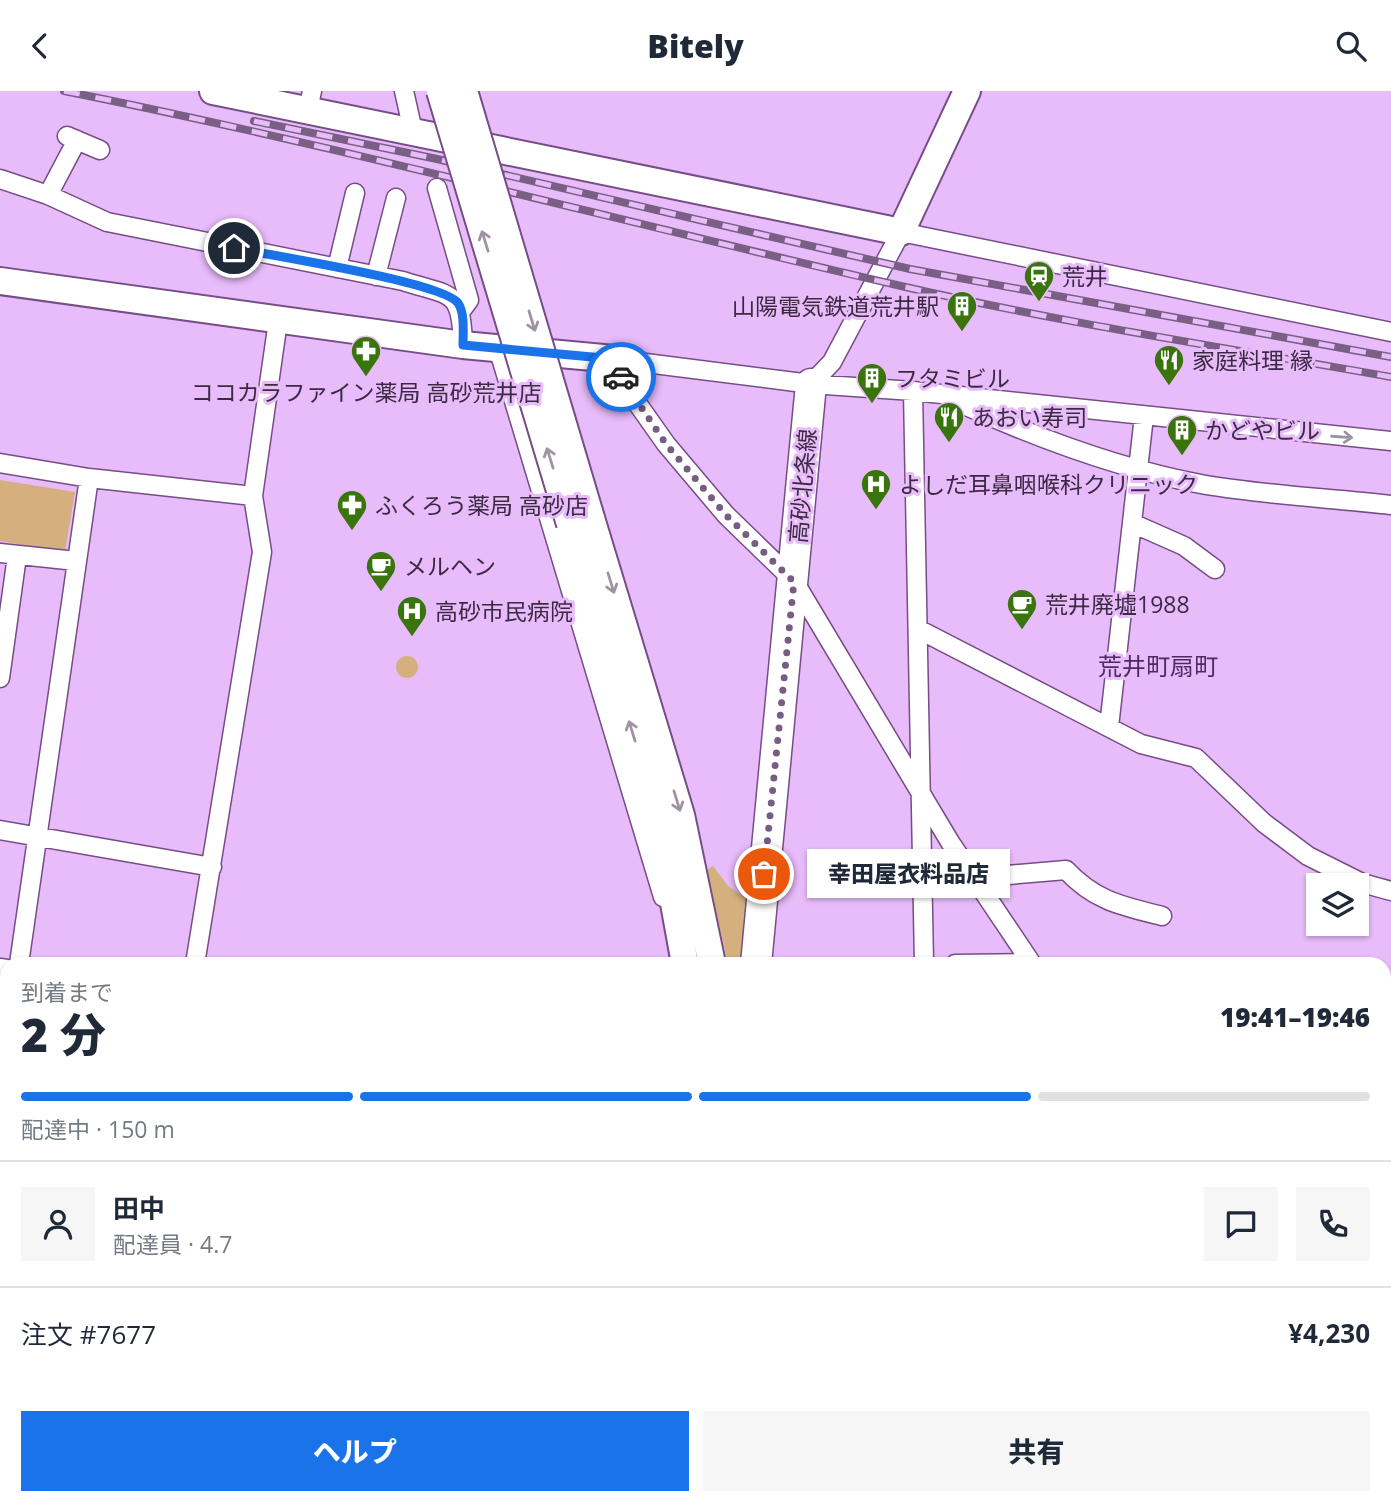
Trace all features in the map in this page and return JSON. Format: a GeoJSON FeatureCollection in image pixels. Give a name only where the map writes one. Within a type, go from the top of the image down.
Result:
{"type":"FeatureCollection","features":[{"type":"Feature","properties":{"kind":"main road","name":"高砂北条線"},"geometry":{"type":"LineString","coordinates":[[757,957],[811,384]]}},
{"type":"Feature","properties":{"kind":"street"},"geometry":{"type":"LineString","coordinates":[[213,91],[310,100],[413,131],[1391,331]]}},
{"type":"Feature","properties":{"kind":"street"},"geometry":{"type":"LineString","coordinates":[[404,91],[413,131]]}},
{"type":"Feature","properties":{"kind":"street"},"geometry":{"type":"LineString","coordinates":[[440,91],[681,815],[711,957]]}},
{"type":"Feature","properties":{"kind":"street"},"geometry":{"type":"LineString","coordinates":[[464,91],[581,521],[660,826],[684,957]]}},
{"type":"Feature","properties":{"kind":"street"},"geometry":{"type":"LineString","coordinates":[[811,384],[832,362],[901,232],[967,91]]}},
{"type":"Feature","properties":{"kind":"street"},"geometry":{"type":"LineString","coordinates":[[48,195],[72,138],[100,150]]}},
{"type":"Feature","properties":{"kind":"street"},"geometry":{"type":"LineString","coordinates":[[0,180],[48,195],[107,222],[376,276],[450,297],[461,310],[463,345]]}},
{"type":"Feature","properties":{"kind":"street"},"geometry":{"type":"LineString","coordinates":[[437,188],[469,300],[461,310]]}},
{"type":"Feature","properties":{"kind":"street"},"geometry":{"type":"LineString","coordinates":[[337,268],[355,193]]}},
{"type":"Feature","properties":{"kind":"street"},"geometry":{"type":"LineString","coordinates":[[376,276],[396,198]]}},
{"type":"Feature","properties":{"kind":"street"},"geometry":{"type":"LineString","coordinates":[[0,281],[463,345],[614,359],[811,384],[913,391],[1391,441]]}},
{"type":"Feature","properties":{"kind":"street"},"geometry":{"type":"LineString","coordinates":[[196,957],[262,552],[253,496],[278,321]]}},
{"type":"Feature","properties":{"kind":"street"},"geometry":{"type":"LineString","coordinates":[[498,348],[661,893],[680,928]]}},
{"type":"Feature","properties":{"kind":"street"},"geometry":{"type":"LineString","coordinates":[[614,359],[623,383],[666,444],[726,515],[794,582],[973,878],[1027,957]]}},
{"type":"Feature","properties":{"kind":"street"},"geometry":{"type":"LineString","coordinates":[[913,391],[923,957]]}},
{"type":"Feature","properties":{"kind":"street"},"geometry":{"type":"LineString","coordinates":[[942,394],[987,415],[1138,470],[1267,493],[1391,505]]}},
{"type":"Feature","properties":{"kind":"street"},"geometry":{"type":"LineString","coordinates":[[1109,727],[1144,416]]}},
{"type":"Feature","properties":{"kind":"street"},"geometry":{"type":"LineString","coordinates":[[0,463],[89,478],[253,496]]}},
{"type":"Feature","properties":{"kind":"street"},"geometry":{"type":"LineString","coordinates":[[20,957],[89,478]]}},
{"type":"Feature","properties":{"kind":"street"},"geometry":{"type":"LineString","coordinates":[[1132,523],[1184,546],[1215,569]]}},
{"type":"Feature","properties":{"kind":"street"},"geometry":{"type":"LineString","coordinates":[[0,678],[8,555],[76,561]]}},
{"type":"Feature","properties":{"kind":"street"},"geometry":{"type":"LineString","coordinates":[[918,629],[1142,744],[1196,758],[1264,823],[1308,856],[1362,883],[1391,891]]}},
{"type":"Feature","properties":{"kind":"street"},"geometry":{"type":"LineString","coordinates":[[0,830],[212,867]]}},
{"type":"Feature","properties":{"kind":"street"},"geometry":{"type":"LineString","coordinates":[[973,878],[1066,870],[1084,889],[1114,904],[1162,916]]}},
{"type":"Feature","properties":{"kind":"shaded area"},"geometry":{"type":"Polygon","coordinates":[[[0,480],[75,492],[65,552],[0,541],[0,480]]]}},
{"type":"Feature","properties":{"kind":"shaded area"},"geometry":{"type":"Polygon","coordinates":[[[407,656],[415,659],[418,667],[415,675],[407,678],[399,675],[396,667],[399,659],[407,656]]]}},
{"type":"Feature","properties":{"kind":"shaded area"},"geometry":{"type":"Polygon","coordinates":[[[713,866],[728,886],[746,898],[746,957],[726,957],[707,870],[713,866]]]}},
{"type":"Feature","properties":{"kind":"railway"},"geometry":{"type":"LineString","coordinates":[[64,91],[274,136],[901,286],[1084,323],[1391,377]]}},
{"type":"Feature","properties":{"kind":"railway"},"geometry":{"type":"LineString","coordinates":[[254,121],[437,159],[910,269],[1391,357]]}},
{"type":"Feature","properties":{"kind":"way so far"},"geometry":{"type":"LineString","coordinates":[[621,377],[666,444],[726,515],[794,582],[764,874]]}},
{"type":"Feature","properties":{"kind":"place","name":"荒井"},"geometry":{"type":"Point","coordinates":[1039,303]}},
{"type":"Feature","properties":{"kind":"place","name":"山陽電気鉄道荒井駅"},"geometry":{"type":"Point","coordinates":[962,333]}},
{"type":"Feature","properties":{"kind":"place","name":"ココカラファイン薬局 高砂荒井店"},"geometry":{"type":"Point","coordinates":[366,378]}},
{"type":"Feature","properties":{"kind":"place","name":"家庭料理 縁"},"geometry":{"type":"Point","coordinates":[1169,387]}},
{"type":"Feature","properties":{"kind":"place","name":"フタミビル"},"geometry":{"type":"Point","coordinates":[872,405]}},
{"type":"Feature","properties":{"kind":"place","name":"あおい寿司"},"geometry":{"type":"Point","coordinates":[949,444]}},
{"type":"Feature","properties":{"kind":"place","name":"かどやビル"},"geometry":{"type":"Point","coordinates":[1182,457]}},
{"type":"Feature","properties":{"kind":"place","name":"よしだ耳鼻咽喉科クリニック"},"geometry":{"type":"Point","coordinates":[876,511]}},
{"type":"Feature","properties":{"kind":"place","name":"ふくろう薬局 高砂店"},"geometry":{"type":"Point","coordinates":[352,532]}},
{"type":"Feature","properties":{"kind":"place","name":"メルヘン"},"geometry":{"type":"Point","coordinates":[381,593]}},
{"type":"Feature","properties":{"kind":"place","name":"荒井廃墟1988"},"geometry":{"type":"Point","coordinates":[1022,631]}},
{"type":"Feature","properties":{"kind":"place","name":"高砂市民病院"},"geometry":{"type":"Point","coordinates":[412,638]}},
{"type":"Feature","properties":{"kind":"place","name":"幸田屋衣料品店"},"geometry":{"type":"Point","coordinates":[764,874]}},
{"type":"Feature","properties":{"kind":"district","name":"荒井町扇町"},"geometry":{"type":"Point","coordinates":[1158,665]}},
{"type":"Feature","properties":{"kind":"route"},"geometry":{"type":"LineString","coordinates":[[234,248],[402,282],[450,297],[461,310],[463,345],[614,359],[621,377]]}}]}
